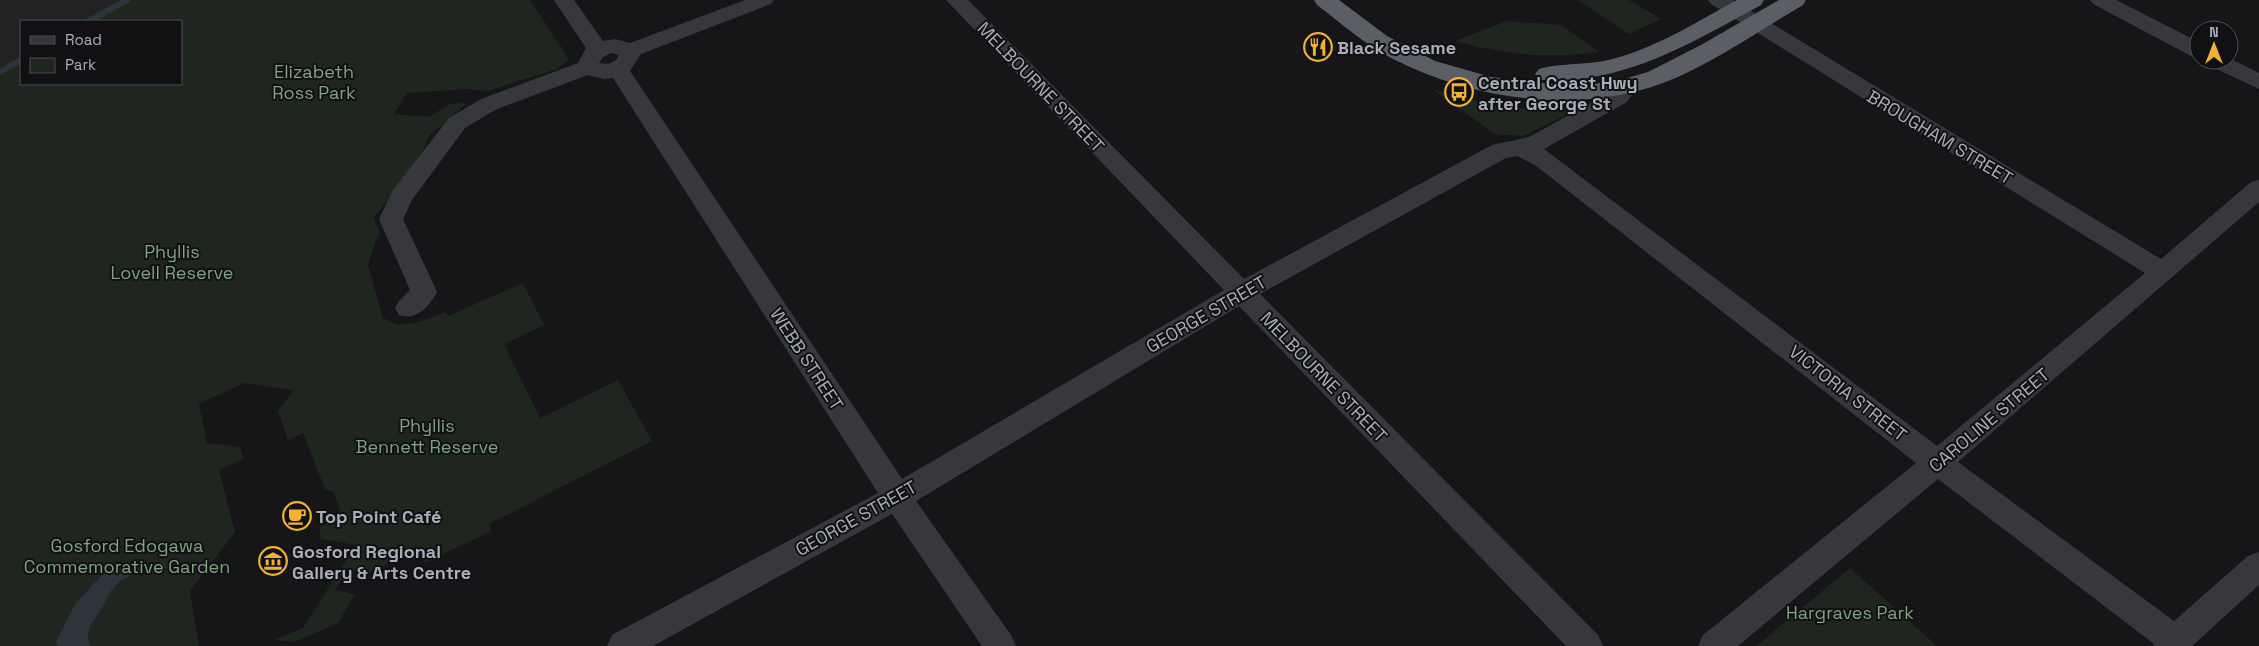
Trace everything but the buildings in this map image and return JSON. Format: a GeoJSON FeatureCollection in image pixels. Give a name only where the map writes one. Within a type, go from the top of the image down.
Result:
{"type":"FeatureCollection","features":[{"type":"Feature","properties":{"kind":"highway"},"geometry":{"type":"LineString","coordinates":[[1325,0],[1397,52],[1431,68],[1471,81],[1511,90],[1555,92],[1590,91],[1627,86]]}},
{"type":"Feature","properties":{"kind":"highway"},"geometry":{"type":"LineString","coordinates":[[1348,0],[1412,42],[1443,55],[1476,65],[1511,72],[1549,74],[1580,73],[1611,67],[1663,50],[1735,3]]}},
{"type":"Feature","properties":{"kind":"highway","name":"GEORGE STREET"},"geometry":{"type":"LineString","coordinates":[[1627,86],[1654,78],[1686,63],[1795,0]]}},
{"type":"Feature","properties":{"kind":"street"},"geometry":{"type":"LineString","coordinates":[[564,0],[594,58],[598,71],[604,72],[623,60],[764,0]]}},
{"type":"Feature","properties":{"kind":"street","name":"MELBOURNE STREET"},"geometry":{"type":"LineString","coordinates":[[956,0],[1587,646]]}},
{"type":"Feature","properties":{"kind":"street"},"geometry":{"type":"LineString","coordinates":[[2100,0],[2189,46]]}},
{"type":"Feature","properties":{"kind":"street","name":"BROUGHAM STREET"},"geometry":{"type":"LineString","coordinates":[[1735,3],[1754,23],[2163,272]]}},
{"type":"Feature","properties":{"kind":"street"},"geometry":{"type":"LineString","coordinates":[[408,308],[424,292],[392,219],[402,196],[457,123],[489,104],[594,58]]}},
{"type":"Feature","properties":{"kind":"street","name":"WEBB STREET"},"geometry":{"type":"LineString","coordinates":[[623,60],[897,497],[1000,646]]}},
{"type":"Feature","properties":{"kind":"street"},"geometry":{"type":"LineString","coordinates":[[2236,70],[2259,82]]}},
{"type":"Feature","properties":{"kind":"street","name":"GEORGE STREET"},"geometry":{"type":"LineString","coordinates":[[623,646],[897,497],[1242,292],[1500,151],[1535,144],[1619,97],[1627,86]]}},
{"type":"Feature","properties":{"kind":"street","name":"VICTORIA STREET"},"geometry":{"type":"LineString","coordinates":[[1522,148],[1543,159],[2172,643]]}},
{"type":"Feature","properties":{"kind":"street","name":"CAROLINE STREET"},"geometry":{"type":"LineString","coordinates":[[1714,646],[1938,462],[2163,272],[2259,188]]}},
{"type":"Feature","properties":{"kind":"street"},"geometry":{"type":"LineString","coordinates":[[2172,643],[2259,566]]}},
{"type":"Feature","properties":{"kind":"shaded area"},"geometry":{"type":"Polygon","coordinates":[[[0,0],[114,0],[79,20],[20,20],[20,53],[0,64],[0,0]]]}},
{"type":"Feature","properties":{"kind":"shaded area"},"geometry":{"type":"Polygon","coordinates":[[[141,564],[155,567],[129,576],[114,588],[90,627],[88,634],[90,646],[58,646],[56,642],[75,604],[104,573],[117,567],[141,564]]]}},
{"type":"Feature","properties":{"kind":"green space"},"geometry":{"type":"Polygon","coordinates":[[[114,0],[530,0],[569,59],[557,69],[488,91],[467,89],[407,93],[394,114],[429,117],[450,104],[467,103],[430,135],[418,160],[374,218],[380,234],[376,239],[368,265],[383,318],[398,325],[416,323],[445,312],[448,316],[523,283],[544,325],[504,344],[540,418],[618,380],[652,441],[489,524],[491,531],[425,563],[419,548],[369,573],[348,570],[335,590],[355,594],[338,623],[294,642],[275,640],[303,628],[356,545],[321,539],[319,527],[334,521],[340,510],[333,491],[325,489],[303,433],[288,440],[278,411],[294,390],[244,383],[199,404],[207,443],[240,447],[244,459],[219,470],[235,532],[190,591],[199,646],[0,646],[0,64],[20,53],[20,85],[182,85],[182,20],[78,20],[114,0]]]}},
{"type":"Feature","properties":{"kind":"green space"},"geometry":{"type":"Polygon","coordinates":[[[1578,0],[1629,0],[1661,19],[1629,34],[1578,0]]]}},
{"type":"Feature","properties":{"kind":"green space"},"geometry":{"type":"Polygon","coordinates":[[[1507,21],[1561,25],[1599,52],[1562,55],[1527,54],[1492,50],[1455,41],[1507,21]]]}},
{"type":"Feature","properties":{"kind":"green space"},"geometry":{"type":"Polygon","coordinates":[[[1432,89],[1488,104],[1526,109],[1575,111],[1523,136],[1495,134],[1432,89]]]}},
{"type":"Feature","properties":{"kind":"green space","name":"Hargraves Park"},"geometry":{"type":"Polygon","coordinates":[[[1850,568],[1937,646],[1756,646],[1850,568]]]}},
{"type":"Feature","properties":{"kind":"waterway"},"geometry":{"type":"LineString","coordinates":[[91,20],[127,0]]}},
{"type":"Feature","properties":{"kind":"waterway"},"geometry":{"type":"LineString","coordinates":[[0,72],[20,61]]}},
{"type":"Feature","properties":{"kind":"waterway"},"geometry":{"type":"LineString","coordinates":[[148,568],[162,566]]}},
{"type":"Feature","properties":{"kind":"place","name":"Black Sesame"},"geometry":{"type":"Point","coordinates":[1318,47]}},
{"type":"Feature","properties":{"kind":"place","name":"Central Coast Hwy after George St"},"geometry":{"type":"Point","coordinates":[1459,92]}},
{"type":"Feature","properties":{"kind":"place","name":"Top Point Café"},"geometry":{"type":"Point","coordinates":[297,516]}},
{"type":"Feature","properties":{"kind":"place","name":"Gosford Regional Gallery & Arts Centre"},"geometry":{"type":"Point","coordinates":[273,561]}},
{"type":"Feature","properties":{"kind":"park label","name":"Elizabeth Ross Park"},"geometry":{"type":"Point","coordinates":[314,81]}},
{"type":"Feature","properties":{"kind":"park label","name":"Phyllis Lovell Reserve"},"geometry":{"type":"Point","coordinates":[172,261]}},
{"type":"Feature","properties":{"kind":"park label","name":"Phyllis Bennett Reserve"},"geometry":{"type":"Point","coordinates":[427,435]}},
{"type":"Feature","properties":{"kind":"park label","name":"Gosford Edogawa Commemorative Garden"},"geometry":{"type":"Point","coordinates":[127,555]}}]}
